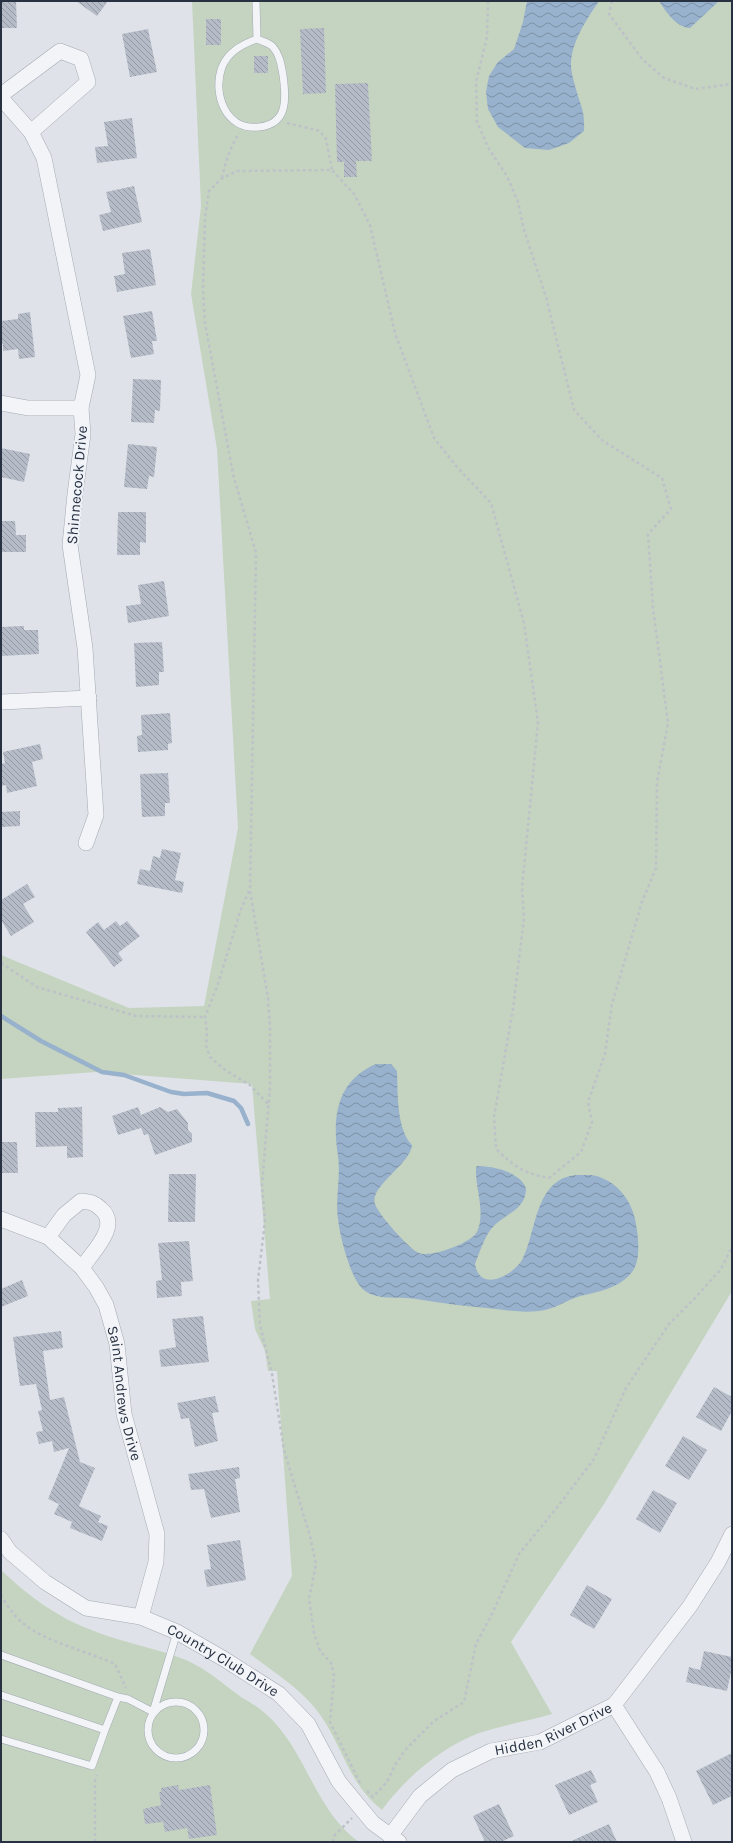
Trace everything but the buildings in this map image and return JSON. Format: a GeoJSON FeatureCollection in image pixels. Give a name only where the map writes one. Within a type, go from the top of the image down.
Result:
{"type":"FeatureCollection","features":[{"type":"Feature","properties":{"kind":"street"},"geometry":{"type":"LineString","coordinates":[[1,95],[60,51],[81,59],[88,82],[31,132]]}},
{"type":"Feature","properties":{"kind":"street","name":"Shinnecock Drive"},"geometry":{"type":"LineString","coordinates":[[1,98],[31,132],[44,158],[88,375],[82,408],[83,434],[70,545],[85,648],[96,815],[86,843]]}},
{"type":"Feature","properties":{"kind":"street"},"geometry":{"type":"LineString","coordinates":[[1,403],[28,408],[82,408]]}},
{"type":"Feature","properties":{"kind":"street"},"geometry":{"type":"LineString","coordinates":[[1,702],[89,698]]}},
{"type":"Feature","properties":{"kind":"street"},"geometry":{"type":"LineString","coordinates":[[48,1237],[64,1215],[81,1201],[93,1202],[104,1212],[109,1222],[106,1234],[82,1268]]}},
{"type":"Feature","properties":{"kind":"street","name":"Saint Andrews Drive"},"geometry":{"type":"LineString","coordinates":[[1,1219],[48,1237],[82,1268],[96,1287],[112,1322],[117,1344],[124,1414],[157,1534],[156,1562],[141,1617]]}},
{"type":"Feature","properties":{"kind":"street","name":"Hidden River Drive"},"geometry":{"type":"LineString","coordinates":[[395,1839],[420,1796],[452,1770],[491,1751],[540,1742],[614,1705],[690,1606],[718,1562],[732,1534]]}},
{"type":"Feature","properties":{"kind":"street","name":"Country Club Drive"},"geometry":{"type":"LineString","coordinates":[[1,1539],[10,1552],[45,1582],[86,1608],[141,1617],[177,1632],[224,1659],[279,1694],[308,1724],[339,1782],[373,1823],[395,1839]]}},
{"type":"Feature","properties":{"kind":"street"},"geometry":{"type":"LineString","coordinates":[[614,1705],[657,1772],[669,1798],[684,1842]]}},
{"type":"Feature","properties":{"kind":"lane"},"geometry":{"type":"LineString","coordinates":[[256,1],[256,39]]}},
{"type":"Feature","properties":{"kind":"lane"},"geometry":{"type":"LineString","coordinates":[[256,39],[272,45],[279,56],[286,100],[283,112],[277,119],[275,122],[260,127],[244,126],[232,120],[224,110],[221,97],[220,80],[222,67],[230,56],[243,44],[256,39]]}},
{"type":"Feature","properties":{"kind":"lane"},"geometry":{"type":"LineString","coordinates":[[153,1712],[160,1706],[169,1702],[179,1701],[196,1709],[201,1716],[204,1725],[204,1734],[201,1743],[196,1750],[179,1758],[161,1754],[152,1744],[147,1731],[148,1721],[153,1712],[177,1632]]}},
{"type":"Feature","properties":{"kind":"lane"},"geometry":{"type":"LineString","coordinates":[[1,1656],[128,1699],[153,1712]]}},
{"type":"Feature","properties":{"kind":"lane"},"geometry":{"type":"LineString","coordinates":[[1,1695],[105,1730]]}},
{"type":"Feature","properties":{"kind":"lane"},"geometry":{"type":"LineString","coordinates":[[1,1739],[92,1766],[105,1730],[120,1697]]}},
{"type":"Feature","properties":{"kind":"path"},"geometry":{"type":"LineString","coordinates":[[277,119],[320,131],[326,139],[332,170],[354,194],[370,225],[395,333],[434,438],[457,467],[491,503],[524,623],[538,723],[522,888],[524,918],[514,1009],[497,1100],[495,1125],[496,1149],[513,1166],[532,1174],[549,1178],[581,1152],[592,1122],[588,1102],[605,1054],[612,1004],[642,902],[656,868],[657,782],[668,723],[653,608],[648,534],[671,509],[662,478],[603,441],[574,410],[546,297],[524,230],[518,202],[507,176],[489,149],[477,122],[476,82],[487,37],[488,1]]}},
{"type":"Feature","properties":{"kind":"path"},"geometry":{"type":"LineString","coordinates":[[612,1],[609,14],[642,59],[664,78],[695,89],[732,84]]}},
{"type":"Feature","properties":{"kind":"path"},"geometry":{"type":"LineString","coordinates":[[222,179],[223,169],[235,139],[244,126]]}},
{"type":"Feature","properties":{"kind":"path"},"geometry":{"type":"LineString","coordinates":[[332,170],[237,171],[222,179],[209,191],[206,218],[203,291],[205,323],[233,474],[256,553],[250,891],[268,998],[270,1027],[269,1105],[262,1185],[265,1221],[258,1280],[260,1325],[274,1382],[284,1450],[310,1536],[316,1564],[309,1599],[314,1633],[320,1651],[331,1663],[334,1676],[330,1722],[351,1769],[360,1784],[373,1796],[387,1782],[395,1765],[406,1749],[434,1721],[464,1702],[476,1644],[492,1614],[519,1554],[559,1505],[594,1458],[626,1388],[669,1324],[696,1297],[721,1268],[732,1247]]}},
{"type":"Feature","properties":{"kind":"path"},"geometry":{"type":"LineString","coordinates":[[250,891],[241,909],[218,984],[205,1017],[207,1032],[206,1046],[210,1056],[225,1070],[250,1085],[269,1105]]}},
{"type":"Feature","properties":{"kind":"path"},"geometry":{"type":"LineString","coordinates":[[1,963],[37,987],[136,1016],[205,1017]]}},
{"type":"Feature","properties":{"kind":"path"},"geometry":{"type":"LineString","coordinates":[[1,1595],[9,1608],[24,1625],[44,1636],[115,1664],[126,1687],[120,1697]]}},
{"type":"Feature","properties":{"kind":"path"},"geometry":{"type":"LineString","coordinates":[[94,1842],[95,1781],[99,1769]]}},
{"type":"Feature","properties":{"kind":"green space"},"geometry":{"type":"Polygon","coordinates":[[[192,1],[732,1],[732,1291],[604,1504],[511,1642],[552,1714],[479,1733],[451,1746],[413,1775],[391,1798],[382,1810],[371,1800],[354,1777],[329,1728],[314,1706],[288,1682],[250,1654],[292,1576],[277,1371],[268,1371],[265,1351],[255,1329],[251,1301],[270,1299],[252,1084],[96,1072],[1,1079],[1,955],[129,1008],[204,1006],[238,828],[217,449],[191,294],[201,206],[192,1]]]}},
{"type":"Feature","properties":{"kind":"green space"},"geometry":{"type":"Polygon","coordinates":[[[1,1570],[22,1589],[68,1620],[105,1635],[186,1660],[208,1672],[241,1697],[259,1708],[276,1724],[289,1741],[330,1812],[343,1828],[359,1842],[1,1842],[1,1570]]]}},
{"type":"Feature","properties":{"kind":"water"},"geometry":{"type":"Polygon","coordinates":[[[527,1],[599,1],[580,31],[572,56],[571,65],[574,83],[583,113],[584,131],[569,143],[549,150],[525,148],[498,127],[488,109],[486,92],[489,76],[498,62],[514,49],[523,22],[527,1]]]}},
{"type":"Feature","properties":{"kind":"water"},"geometry":{"type":"Polygon","coordinates":[[[659,1],[719,1],[690,28],[676,22],[659,1]]]}},
{"type":"Feature","properties":{"kind":"water"},"geometry":{"type":"Polygon","coordinates":[[[376,1064],[391,1064],[397,1071],[400,1120],[403,1130],[412,1145],[405,1160],[378,1190],[375,1197],[375,1204],[388,1223],[409,1245],[419,1253],[425,1254],[441,1251],[467,1241],[477,1232],[480,1224],[480,1208],[476,1176],[477,1166],[491,1167],[505,1171],[523,1182],[526,1188],[525,1196],[522,1203],[517,1208],[494,1226],[489,1232],[475,1264],[478,1273],[483,1278],[489,1280],[497,1279],[511,1271],[522,1260],[527,1249],[539,1208],[553,1185],[564,1178],[578,1175],[593,1175],[608,1181],[619,1189],[631,1206],[637,1232],[638,1253],[635,1267],[628,1277],[610,1288],[579,1296],[550,1309],[531,1312],[409,1298],[386,1297],[371,1294],[365,1291],[360,1286],[352,1272],[339,1226],[337,1203],[339,1164],[336,1128],[340,1102],[345,1091],[352,1080],[363,1071],[376,1064]]]}},
{"type":"Feature","properties":{"kind":"waterway"},"geometry":{"type":"LineString","coordinates":[[1,1016],[41,1041],[102,1072],[124,1075],[171,1092],[184,1094],[207,1093],[234,1101],[241,1108],[248,1124]]}}]}
